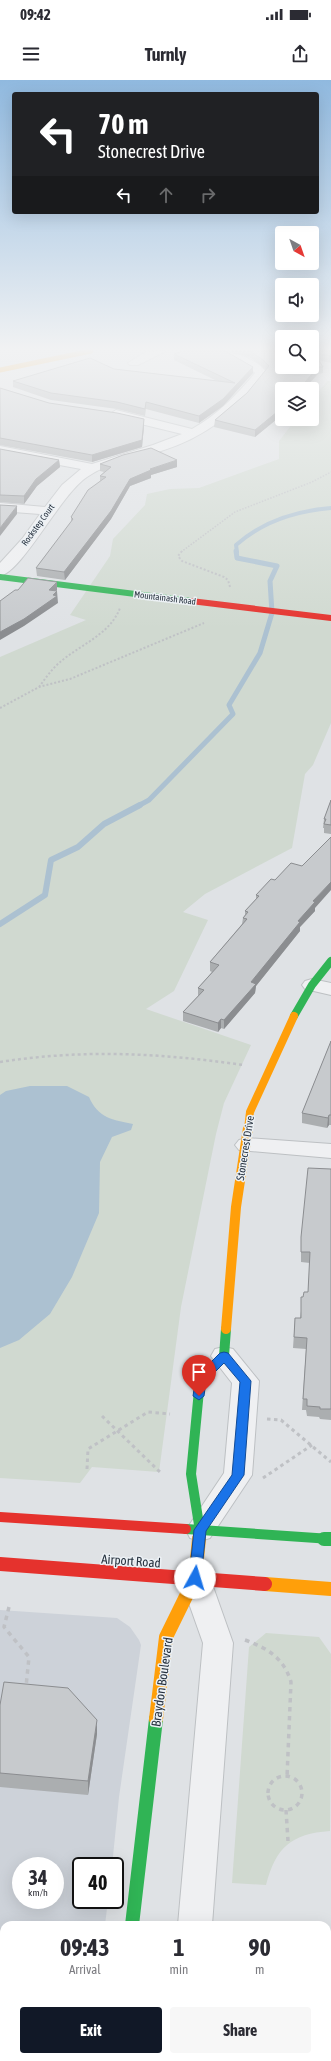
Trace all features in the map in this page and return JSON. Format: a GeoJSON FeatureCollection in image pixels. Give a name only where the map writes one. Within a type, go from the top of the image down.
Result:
{"type":"FeatureCollection","features":[{"type":"Feature","properties":{"kind":"street","name":"Rockstep Court"},"geometry":{"type":"LineString","coordinates":[[0,572],[30,538],[60,495],[74,481],[93,468],[170,443]]}},
{"type":"Feature","properties":{"kind":"street"},"geometry":{"type":"LineString","coordinates":[[0,450],[93,468]]}},
{"type":"Feature","properties":{"kind":"street"},"geometry":{"type":"LineString","coordinates":[[0,507],[48,511]]}},
{"type":"Feature","properties":{"kind":"street","name":"Mountainash Road"},"geometry":{"type":"LineString","coordinates":[[0,577],[331,618]]}},
{"type":"Feature","properties":{"kind":"street","name":"Stonecrest Drive"},"geometry":{"type":"LineString","coordinates":[[224,1356],[236,1207],[247,1145],[250,1112],[294,1015],[321,987],[331,961]]}},
{"type":"Feature","properties":{"kind":"street"},"geometry":{"type":"LineString","coordinates":[[247,1145],[331,1151]]}},
{"type":"Feature","properties":{"kind":"street"},"geometry":{"type":"LineString","coordinates":[[195,1921],[218,1643],[195,1578],[200,1530],[191,1474],[200,1380],[224,1356],[246,1381],[238,1475],[200,1530]]}},
{"type":"Feature","properties":{"kind":"street"},"geometry":{"type":"LineString","coordinates":[[0,1517],[331,1539]]}},
{"type":"Feature","properties":{"kind":"street","name":"Airport Road"},"geometry":{"type":"LineString","coordinates":[[0,1564],[331,1589]]}},
{"type":"Feature","properties":{"kind":"street","name":"Braydon Boulevard"},"geometry":{"type":"LineString","coordinates":[[132,1921],[166,1637],[195,1578]]}},
{"type":"Feature","properties":{"kind":"path"},"geometry":{"type":"LineString","coordinates":[[39,687],[58,664],[105,628],[119,615],[121,592]]}},
{"type":"Feature","properties":{"kind":"path"},"geometry":{"type":"LineString","coordinates":[[0,1062],[77,1052],[124,1052],[188,1057],[243,1065]]}},
{"type":"Feature","properties":{"kind":"path"},"geometry":{"type":"LineString","coordinates":[[87,1469],[88,1449],[148,1412],[170,1414]]}},
{"type":"Feature","properties":{"kind":"path"},"geometry":{"type":"LineString","coordinates":[[102,1416],[162,1474]]}},
{"type":"Feature","properties":{"kind":"path"},"geometry":{"type":"LineString","coordinates":[[264,1418],[281,1420],[331,1462]]}},
{"type":"Feature","properties":{"kind":"path"},"geometry":{"type":"LineString","coordinates":[[259,1480],[312,1445]]}},
{"type":"Feature","properties":{"kind":"path"},"geometry":{"type":"LineString","coordinates":[[9,1607],[4,1627],[29,1657],[25,1693]]}},
{"type":"Feature","properties":{"kind":"path"},"geometry":{"type":"LineString","coordinates":[[245,1640],[264,1647],[281,1659],[289,1671],[291,1682],[287,1777]]}},
{"type":"Feature","properties":{"kind":"path"},"geometry":{"type":"LineString","coordinates":[[287,1777],[298,1782],[303,1792],[303,1797],[297,1806],[286,1810],[274,1807],[270,1803],[266,1792],[268,1787],[275,1779],[287,1777]]}},
{"type":"Feature","properties":{"kind":"path"},"geometry":{"type":"LineString","coordinates":[[286,1810],[288,1841]]}},
{"type":"Feature","properties":{"kind":"shaded area"},"geometry":{"type":"Polygon","coordinates":[[[279,443],[331,443],[331,723],[313,765],[305,774],[292,848],[205,894],[183,912],[208,920],[174,991],[146,1009],[251,1045],[224,1103],[216,1134],[181,1307],[159,1472],[92,1467],[80,1483],[0,1478],[0,657],[86,620],[70,615],[110,556],[113,539],[145,505],[147,494],[170,489],[199,488],[279,459],[279,443]]]}},
{"type":"Feature","properties":{"kind":"shaded area"},"geometry":{"type":"Polygon","coordinates":[[[0,1610],[117,1618],[130,1627],[139,1640],[141,1645],[119,1797],[113,1857],[72,1857],[72,1909],[107,1909],[105,1921],[0,1921],[0,1610]]]}},
{"type":"Feature","properties":{"kind":"shaded area"},"geometry":{"type":"Polygon","coordinates":[[[266,1633],[319,1637],[331,1654],[330,1831],[305,1835],[295,1839],[287,1845],[280,1852],[275,1861],[266,1885],[232,1883],[249,1647],[266,1633]]]}},
{"type":"Feature","properties":{"kind":"water"},"geometry":{"type":"Polygon","coordinates":[[[30,1086],[67,1086],[89,1097],[97,1110],[107,1117],[133,1124],[131,1130],[112,1137],[100,1162],[99,1213],[72,1277],[50,1314],[19,1340],[0,1348],[0,1095],[6,1091],[30,1086]]]}},
{"type":"Feature","properties":{"kind":"building"},"geometry":{"type":"Polygon","coordinates":[[[29,443],[131,443],[92,455],[29,443]]]}},
{"type":"Feature","properties":{"kind":"building"},"geometry":{"type":"Polygon","coordinates":[[[151,448],[177,460],[150,469],[151,470],[130,479],[111,511],[64,572],[36,568],[73,519],[71,517],[88,490],[106,477],[100,476],[111,467],[100,464],[123,455],[151,448]]]}},
{"type":"Feature","properties":{"kind":"building"},"geometry":{"type":"Polygon","coordinates":[[[0,449],[59,460],[36,479],[24,496],[0,495],[0,449]]]}},
{"type":"Feature","properties":{"kind":"building"},"geometry":{"type":"Polygon","coordinates":[[[0,505],[17,506],[0,528],[0,505]]]}},
{"type":"Feature","properties":{"kind":"building"},"geometry":{"type":"Polygon","coordinates":[[[28,578],[57,582],[49,590],[57,591],[53,595],[57,596],[24,619],[0,632],[0,601],[15,590],[18,590],[28,578]]]}},
{"type":"Feature","properties":{"kind":"building"},"geometry":{"type":"Polygon","coordinates":[[[331,800],[331,825],[324,824],[326,819],[324,819],[331,800]]]}},
{"type":"Feature","properties":{"kind":"building"},"geometry":{"type":"Polygon","coordinates":[[[331,837],[331,882],[313,901],[315,902],[298,921],[300,922],[251,982],[256,984],[224,1020],[221,1019],[218,1023],[183,1012],[204,990],[198,988],[219,965],[210,962],[247,919],[243,918],[248,912],[245,911],[259,896],[256,895],[271,879],[275,880],[291,863],[302,866],[331,837]]]}},
{"type":"Feature","properties":{"kind":"building"},"geometry":{"type":"Polygon","coordinates":[[[331,1041],[331,1115],[329,1115],[328,1118],[302,1113],[331,1041]]]}},
{"type":"Feature","properties":{"kind":"building"},"geometry":{"type":"Polygon","coordinates":[[[308,1168],[331,1169],[331,1409],[320,1409],[320,1407],[307,1406],[307,1399],[303,1399],[307,1338],[294,1337],[295,1318],[301,1318],[301,1297],[303,1297],[304,1292],[308,1292],[310,1252],[301,1252],[301,1237],[308,1168]]]}},
{"type":"Feature","properties":{"kind":"building"},"geometry":{"type":"Polygon","coordinates":[[[4,1682],[68,1688],[97,1720],[88,1781],[0,1773],[0,1705],[4,1682]]]}},
{"type":"Feature","properties":{"kind":"waterway"},"geometry":{"type":"LineString","coordinates":[[237,552],[236,545],[246,537],[268,524],[292,515],[318,509],[331,508]]}},
{"type":"Feature","properties":{"kind":"waterway"},"geometry":{"type":"LineString","coordinates":[[138,806],[149,800],[233,714],[229,705],[260,653],[272,613],[270,581],[277,566],[237,558],[236,551]]}},
{"type":"Feature","properties":{"kind":"waterway"},"geometry":{"type":"LineString","coordinates":[[0,924],[45,895],[51,860],[78,847],[104,824],[140,805]]}},
{"type":"Feature","properties":{"kind":"traffic: fast"},"geometry":{"type":"LineString","coordinates":[[0,577],[191,601]]}},
{"type":"Feature","properties":{"kind":"traffic: fast"},"geometry":{"type":"LineString","coordinates":[[294,1016],[312,985],[331,961]]}},
{"type":"Feature","properties":{"kind":"traffic: fast"},"geometry":{"type":"LineString","coordinates":[[200,1531],[191,1474],[200,1380],[224,1356],[226,1329]]}},
{"type":"Feature","properties":{"kind":"traffic: fast"},"geometry":{"type":"LineString","coordinates":[[186,1529],[331,1539]]}},
{"type":"Feature","properties":{"kind":"traffic: fast"},"geometry":{"type":"LineString","coordinates":[[132,1921],[156,1719]]}},
{"type":"Feature","properties":{"kind":"traffic: slow"},"geometry":{"type":"LineString","coordinates":[[226,1329],[236,1207],[250,1112],[294,1016]]}},
{"type":"Feature","properties":{"kind":"traffic: slow"},"geometry":{"type":"LineString","coordinates":[[156,1719],[166,1637],[195,1578],[200,1531]]}},
{"type":"Feature","properties":{"kind":"traffic: slow"},"geometry":{"type":"LineString","coordinates":[[265,1584],[331,1589]]}},
{"type":"Feature","properties":{"kind":"traffic: jam"},"geometry":{"type":"LineString","coordinates":[[191,601],[331,618]]}},
{"type":"Feature","properties":{"kind":"traffic: jam"},"geometry":{"type":"LineString","coordinates":[[0,1517],[186,1529]]}},
{"type":"Feature","properties":{"kind":"traffic: jam"},"geometry":{"type":"LineString","coordinates":[[0,1564],[265,1584]]}},
{"type":"Feature","properties":{"kind":"route"},"geometry":{"type":"LineString","coordinates":[[195,1578],[200,1530],[238,1475],[246,1381],[224,1356],[200,1380],[199,1396]]}}]}
